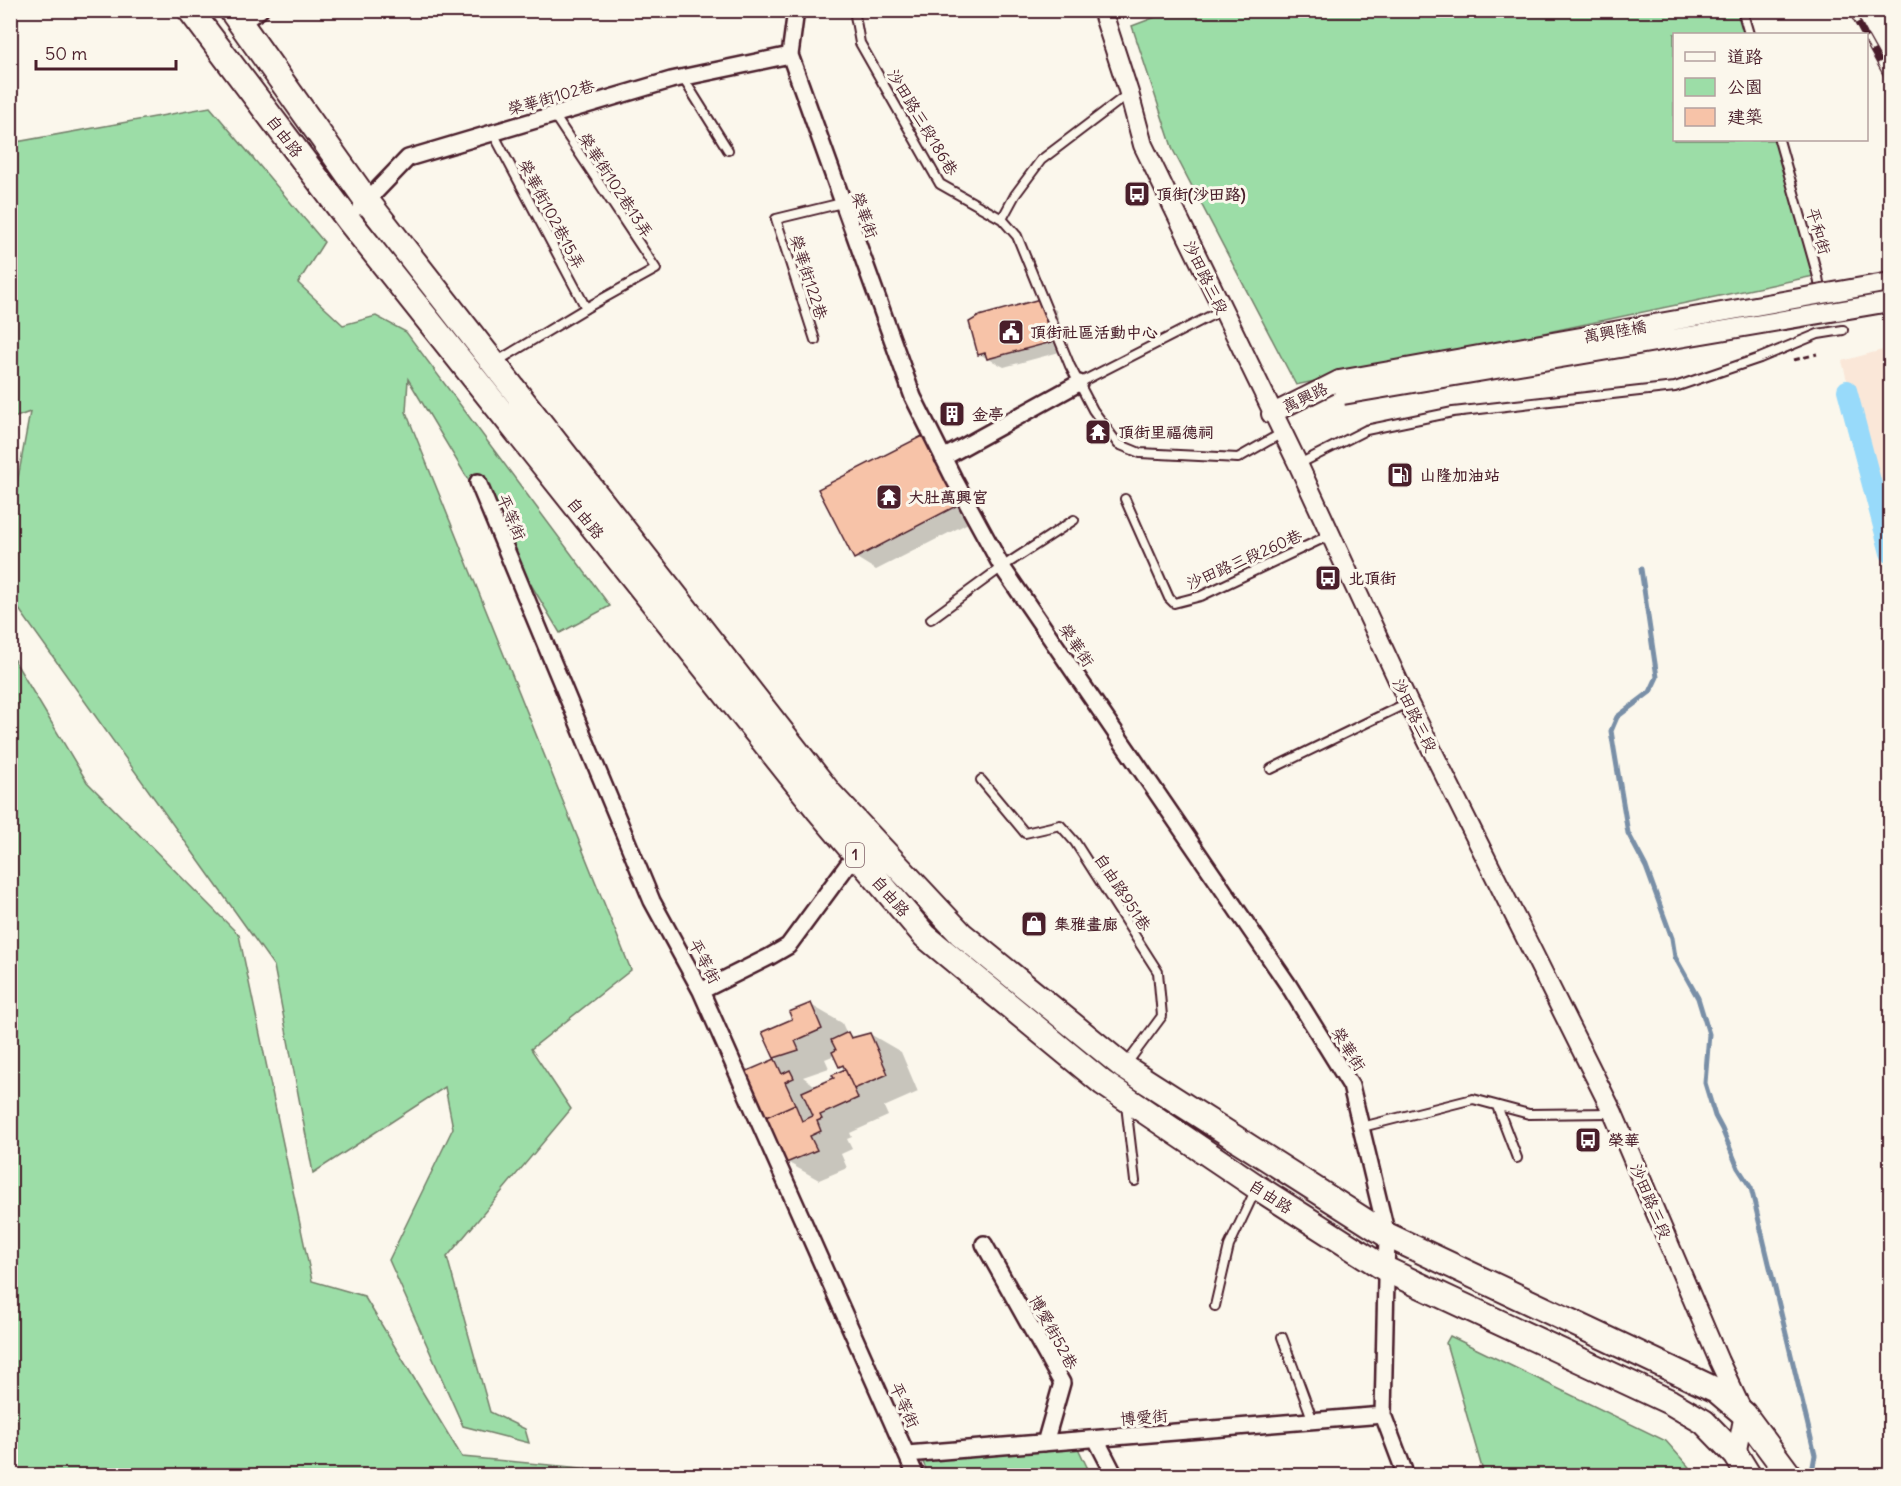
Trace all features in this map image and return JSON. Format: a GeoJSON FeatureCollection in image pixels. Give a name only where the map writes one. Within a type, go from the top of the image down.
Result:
{"type":"FeatureCollection","features":[{"type":"Feature","properties":{"kind":"main road","name":"自由路"},"geometry":{"type":"LineString","coordinates":[[190,10],[348,220],[855,855],[925,936],[1073,1059],[1257,1187],[1387,1270],[1670,1402],[1704,1422],[1736,1455]]}},
{"type":"Feature","properties":{"kind":"main road","name":"自由路"},"geometry":{"type":"LineString","coordinates":[[244,14],[367,201],[830,794],[961,934],[1124,1067],[1387,1235],[1716,1390],[1744,1414]]}},
{"type":"Feature","properties":{"kind":"main road"},"geometry":{"type":"LineString","coordinates":[[1073,1059],[1092,1040]]}},
{"type":"Feature","properties":{"kind":"main road","name":"沙田路三段"},"geometry":{"type":"LineString","coordinates":[[1744,1414],[1790,1476]]}},
{"type":"Feature","properties":{"kind":"main road","name":"1"},"geometry":{"type":"LineString","coordinates":[[1736,1455],[1749,1476]]}},
{"type":"Feature","properties":{"kind":"street","name":"榮華街"},"geometry":{"type":"LineString","coordinates":[[796,10],[790,55],[913,397],[943,458],[1002,567],[1289,986],[1351,1086],[1387,1235],[1383,1415]]}},
{"type":"Feature","properties":{"kind":"street","name":"沙田路三段"},"geometry":{"type":"LineString","coordinates":[[1102,10],[1143,145],[1298,464],[1408,702],[1613,1113],[1744,1414]]}},
{"type":"Feature","properties":{"kind":"street","name":"榮華街102巷"},"geometry":{"type":"LineString","coordinates":[[348,220],[408,158],[683,78],[790,55]]}},
{"type":"Feature","properties":{"kind":"street","name":"萬興陸橋"},"geometry":{"type":"LineString","coordinates":[[1341,388],[1890,282]]}},
{"type":"Feature","properties":{"kind":"street","name":"萬興陸橋"},"geometry":{"type":"LineString","coordinates":[[1341,388],[1890,302]]}},
{"type":"Feature","properties":{"kind":"street"},"geometry":{"type":"LineString","coordinates":[[943,458],[1079,383]]}},
{"type":"Feature","properties":{"kind":"street","name":"萬興路"},"geometry":{"type":"LineString","coordinates":[[1272,414],[1341,388]]}},
{"type":"Feature","properties":{"kind":"street","name":"平等街"},"geometry":{"type":"LineString","coordinates":[[478,482],[652,901],[701,991],[916,1476]]}},
{"type":"Feature","properties":{"kind":"street"},"geometry":{"type":"LineString","coordinates":[[701,991],[788,946],[855,855]]}},
{"type":"Feature","properties":{"kind":"street","name":"博愛街52巷"},"geometry":{"type":"LineString","coordinates":[[984,1244],[1062,1383],[1045,1443]]}},
{"type":"Feature","properties":{"kind":"street"},"geometry":{"type":"LineString","coordinates":[[1736,1455],[1744,1414]]}},
{"type":"Feature","properties":{"kind":"street"},"geometry":{"type":"LineString","coordinates":[[1383,1415],[1406,1476]]}},
{"type":"Feature","properties":{"kind":"street","name":"博愛街"},"geometry":{"type":"LineString","coordinates":[[907,1454],[1383,1415]]}},
{"type":"Feature","properties":{"kind":"street"},"geometry":{"type":"LineString","coordinates":[[1096,1439],[1115,1476]]}},
{"type":"Feature","properties":{"kind":"lane","name":"沙田路三段186巷"},"geometry":{"type":"LineString","coordinates":[[854,10],[860,43],[940,184],[1002,219]]}},
{"type":"Feature","properties":{"kind":"lane"},"geometry":{"type":"LineString","coordinates":[[1742,10],[1749,33]]}},
{"type":"Feature","properties":{"kind":"lane"},"geometry":{"type":"LineString","coordinates":[[683,78],[728,150]]}},
{"type":"Feature","properties":{"kind":"lane"},"geometry":{"type":"LineString","coordinates":[[1129,93],[1041,160],[1015,195],[1002,219],[1017,236],[1079,383],[1093,410],[1118,444],[1140,453],[1238,458],[1282,433]]}},
{"type":"Feature","properties":{"kind":"lane","name":"榮華街102巷13弄"},"geometry":{"type":"LineString","coordinates":[[554,115],[656,269],[586,308]]}},
{"type":"Feature","properties":{"kind":"lane","name":"榮華街102巷15弄"},"geometry":{"type":"LineString","coordinates":[[493,133],[586,308]]}},
{"type":"Feature","properties":{"kind":"lane","name":"平和街"},"geometry":{"type":"LineString","coordinates":[[1779,141],[1818,277],[1821,298]]}},
{"type":"Feature","properties":{"kind":"lane","name":"榮華街122巷"},"geometry":{"type":"LineString","coordinates":[[815,340],[776,219],[842,203]]}},
{"type":"Feature","properties":{"kind":"lane"},"geometry":{"type":"LineString","coordinates":[[495,363],[586,308]]}},
{"type":"Feature","properties":{"kind":"lane"},"geometry":{"type":"LineString","coordinates":[[1823,309],[1826,331]]}},
{"type":"Feature","properties":{"kind":"lane"},"geometry":{"type":"LineString","coordinates":[[1079,383],[1222,310]]}},
{"type":"Feature","properties":{"kind":"lane"},"geometry":{"type":"LineString","coordinates":[[1298,464],[1366,430],[1453,412],[1676,387],[1760,358],[1826,331],[1843,330]]}},
{"type":"Feature","properties":{"kind":"lane","name":"沙田路三段260巷"},"geometry":{"type":"LineString","coordinates":[[1125,499],[1169,598],[1174,603],[1201,596],[1331,535]]}},
{"type":"Feature","properties":{"kind":"lane"},"geometry":{"type":"LineString","coordinates":[[931,619],[1002,567],[1074,520]]}},
{"type":"Feature","properties":{"kind":"lane"},"geometry":{"type":"LineString","coordinates":[[1271,769],[1408,702]]}},
{"type":"Feature","properties":{"kind":"lane","name":"自由路951巷"},"geometry":{"type":"LineString","coordinates":[[981,780],[1025,833],[1060,825],[1075,842],[1158,972],[1162,1016],[1124,1067]]}},
{"type":"Feature","properties":{"kind":"lane"},"geometry":{"type":"LineString","coordinates":[[1126,1098],[1135,1180]]}},
{"type":"Feature","properties":{"kind":"lane"},"geometry":{"type":"LineString","coordinates":[[1362,1127],[1473,1099],[1529,1114],[1613,1113]]}},
{"type":"Feature","properties":{"kind":"lane"},"geometry":{"type":"LineString","coordinates":[[1497,1106],[1518,1158]]}},
{"type":"Feature","properties":{"kind":"lane"},"geometry":{"type":"LineString","coordinates":[[1215,1306],[1230,1246],[1257,1187]]}},
{"type":"Feature","properties":{"kind":"lane"},"geometry":{"type":"LineString","coordinates":[[1282,1337],[1313,1421]]}},
{"type":"Feature","properties":{"kind":"shaded area"},"geometry":{"type":"Polygon","coordinates":[[[1890,348],[1890,546],[1842,361],[1890,348]]]}},
{"type":"Feature","properties":{"kind":"green space"},"geometry":{"type":"Polygon","coordinates":[[[1174,10],[1739,11],[1746,33],[1673,33],[1673,141],[1776,141],[1814,276],[1296,385],[1173,150],[1132,26],[1174,10]]]}},
{"type":"Feature","properties":{"kind":"green space"},"geometry":{"type":"Polygon","coordinates":[[[210,107],[324,242],[298,283],[343,325],[376,316],[406,332],[610,606],[560,633],[408,379],[406,412],[631,970],[531,1049],[571,1109],[447,1257],[490,1412],[525,1429],[529,1443],[463,1426],[389,1260],[453,1128],[445,1087],[313,1173],[274,966],[11,598],[11,517],[30,412],[11,419],[11,143],[210,107]]]}},
{"type":"Feature","properties":{"kind":"green space"},"geometry":{"type":"Polygon","coordinates":[[[11,655],[87,782],[239,935],[312,1281],[364,1296],[462,1457],[658,1475],[11,1475],[11,655]]]}},
{"type":"Feature","properties":{"kind":"green space"},"geometry":{"type":"Polygon","coordinates":[[[1450,1336],[1666,1441],[1696,1475],[1484,1475],[1446,1343],[1450,1336]]]}},
{"type":"Feature","properties":{"kind":"green space"},"geometry":{"type":"Polygon","coordinates":[[[1075,1442],[1091,1475],[929,1475],[920,1456],[1075,1442]]]}},
{"type":"Feature","properties":{"kind":"building","name":"頂街社區活動中心"},"geometry":{"type":"Polygon","coordinates":[[[1040,299],[1052,342],[987,359],[985,353],[978,355],[969,322],[979,316],[1040,299]]]}},
{"type":"Feature","properties":{"kind":"building","name":"金亭"},"geometry":{"type":"Polygon","coordinates":[[[954,408],[958,414],[954,420],[950,420],[946,412],[954,408]]]}},
{"type":"Feature","properties":{"kind":"building","name":"頂街里福德祠"},"geometry":{"type":"Polygon","coordinates":[[[1099,422],[1105,438],[1097,441],[1091,425],[1099,422]]]}},
{"type":"Feature","properties":{"kind":"building","name":"大肚萬興宮"},"geometry":{"type":"Polygon","coordinates":[[[924,435],[960,504],[854,559],[818,489],[924,435]]]}},
{"type":"Feature","properties":{"kind":"building"},"geometry":{"type":"Polygon","coordinates":[[[811,1003],[822,1029],[795,1041],[799,1050],[774,1058],[762,1032],[792,1019],[789,1012],[811,1003]]]}},
{"type":"Feature","properties":{"kind":"building"},"geometry":{"type":"Polygon","coordinates":[[[848,1032],[851,1038],[870,1033],[888,1074],[854,1089],[843,1065],[839,1067],[832,1052],[836,1050],[831,1040],[848,1032]]]}},
{"type":"Feature","properties":{"kind":"building"},"geometry":{"type":"Polygon","coordinates":[[[775,1059],[782,1074],[790,1070],[794,1078],[785,1082],[795,1104],[766,1117],[745,1072],[775,1059]]]}},
{"type":"Feature","properties":{"kind":"building"},"geometry":{"type":"Polygon","coordinates":[[[845,1069],[858,1098],[820,1115],[822,1119],[817,1121],[821,1131],[810,1136],[817,1150],[786,1163],[766,1117],[795,1104],[802,1121],[813,1116],[802,1092],[834,1078],[832,1075],[845,1069]]]}},
{"type":"Feature","properties":{"kind":"waterway"},"geometry":{"type":"LineString","coordinates":[[1847,390],[1890,553]]}},
{"type":"Feature","properties":{"kind":"waterway"},"geometry":{"type":"LineString","coordinates":[[1641,569],[1657,677],[1650,692],[1617,717],[1611,731],[1628,833],[1646,867],[1672,938],[1675,957],[1698,998],[1709,1034],[1705,1083],[1715,1116],[1738,1168],[1751,1188],[1815,1455],[1812,1472]]}},
{"type":"Feature","properties":{"kind":"railway"},"geometry":{"type":"LineString","coordinates":[[1851,10],[1863,33]]}},
{"type":"Feature","properties":{"kind":"railway"},"geometry":{"type":"LineString","coordinates":[[1868,42],[1890,81]]}},
{"type":"Feature","properties":{"kind":"place","name":"頂街(沙田路)"},"geometry":{"type":"Point","coordinates":[1137,194]}},
{"type":"Feature","properties":{"kind":"place","name":"頂街社區活動中心"},"geometry":{"type":"Point","coordinates":[1011,332]}},
{"type":"Feature","properties":{"kind":"place","name":"金亭"},"geometry":{"type":"Point","coordinates":[952,414]}},
{"type":"Feature","properties":{"kind":"place","name":"頂街里福德祠"},"geometry":{"type":"Point","coordinates":[1098,432]}},
{"type":"Feature","properties":{"kind":"place","name":"山隆加油站"},"geometry":{"type":"Point","coordinates":[1400,475]}},
{"type":"Feature","properties":{"kind":"place","name":"大肚萬興宮"},"geometry":{"type":"Point","coordinates":[889,497]}},
{"type":"Feature","properties":{"kind":"place","name":"北頂街"},"geometry":{"type":"Point","coordinates":[1328,578]}},
{"type":"Feature","properties":{"kind":"place","name":"集雅畫廊"},"geometry":{"type":"Point","coordinates":[1034,924]}},
{"type":"Feature","properties":{"kind":"place","name":"榮華"},"geometry":{"type":"Point","coordinates":[1588,1140]}}]}
